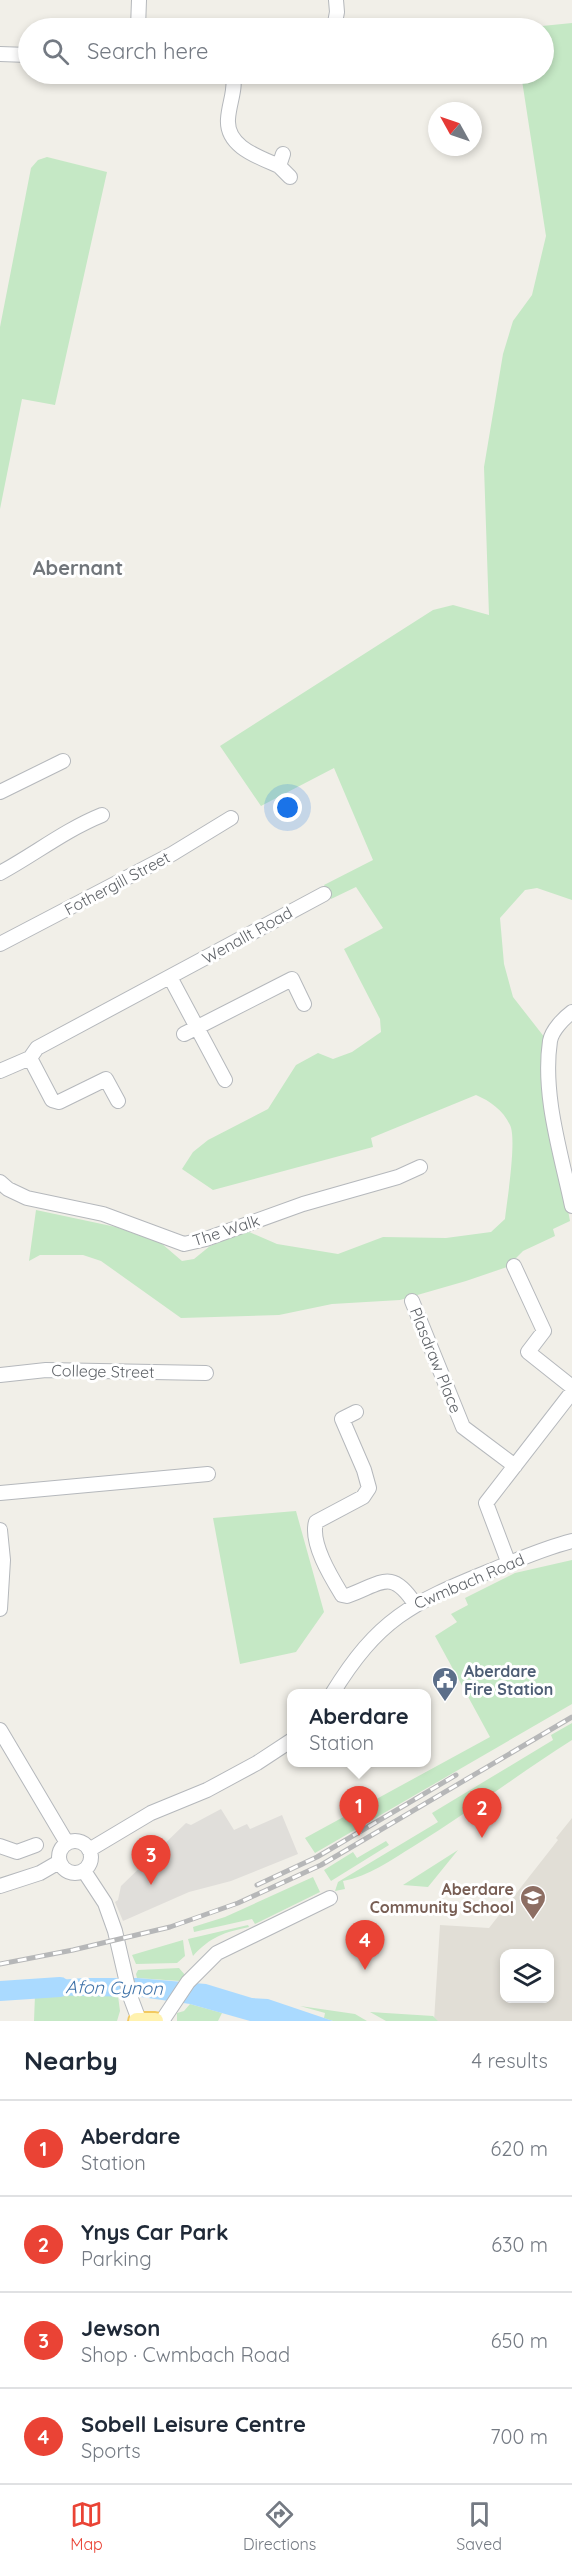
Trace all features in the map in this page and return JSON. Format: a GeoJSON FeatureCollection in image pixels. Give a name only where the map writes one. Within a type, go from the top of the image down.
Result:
{"type":"FeatureCollection","features":[{"type":"Feature","properties":{"kind":"street"},"geometry":{"type":"LineString","coordinates":[[138,18],[139,0]]}},
{"type":"Feature","properties":{"kind":"street"},"geometry":{"type":"LineString","coordinates":[[335,18],[336,0]]}},
{"type":"Feature","properties":{"kind":"street"},"geometry":{"type":"LineString","coordinates":[[0,54],[18,55]]}},
{"type":"Feature","properties":{"kind":"street"},"geometry":{"type":"LineString","coordinates":[[235,84],[228,120],[229,132],[239,145],[281,160],[290,177]]}},
{"type":"Feature","properties":{"kind":"street"},"geometry":{"type":"LineString","coordinates":[[0,792],[63,761]]}},
{"type":"Feature","properties":{"kind":"street"},"geometry":{"type":"LineString","coordinates":[[0,873],[29,858],[54,838],[102,815]]}},
{"type":"Feature","properties":{"kind":"street","name":"Fothergill Street"},"geometry":{"type":"LineString","coordinates":[[0,944],[172,854],[231,818]]}},
{"type":"Feature","properties":{"kind":"street","name":"Wenallt Road"},"geometry":{"type":"LineString","coordinates":[[0,1071],[30,1058],[37,1048],[324,894]]}},
{"type":"Feature","properties":{"kind":"street"},"geometry":{"type":"LineString","coordinates":[[170,977],[225,1080]]}},
{"type":"Feature","properties":{"kind":"street"},"geometry":{"type":"LineString","coordinates":[[183,1034],[292,979],[304,1004]]}},
{"type":"Feature","properties":{"kind":"street"},"geometry":{"type":"LineString","coordinates":[[572,1012],[563,1018],[550,1038],[550,1094],[572,1206]]}},
{"type":"Feature","properties":{"kind":"street"},"geometry":{"type":"LineString","coordinates":[[30,1058],[52,1100],[59,1102],[106,1079],[118,1101]]}},
{"type":"Feature","properties":{"kind":"street","name":"The Walk"},"geometry":{"type":"LineString","coordinates":[[0,1182],[8,1189],[27,1198],[103,1214],[184,1244],[206,1239],[303,1204],[398,1177],[420,1167]]}},
{"type":"Feature","properties":{"kind":"street"},"geometry":{"type":"LineString","coordinates":[[514,1266],[544,1331],[528,1352],[572,1387]]}},
{"type":"Feature","properties":{"kind":"street","name":"Plasdraw Place"},"geometry":{"type":"LineString","coordinates":[[412,1301],[463,1427],[515,1466]]}},
{"type":"Feature","properties":{"kind":"street","name":"College Street"},"geometry":{"type":"LineString","coordinates":[[0,1375],[46,1370],[206,1373]]}},
{"type":"Feature","properties":{"kind":"street"},"geometry":{"type":"LineString","coordinates":[[509,1564],[486,1503],[572,1392]]}},
{"type":"Feature","properties":{"kind":"street"},"geometry":{"type":"LineString","coordinates":[[328,1423],[356,1412]]}},
{"type":"Feature","properties":{"kind":"street"},"geometry":{"type":"LineString","coordinates":[[342,1419],[364,1470],[369,1488],[363,1497],[316,1522],[314,1529],[325,1560],[342,1595],[347,1596],[381,1580],[394,1581],[405,1588],[415,1604]]}},
{"type":"Feature","properties":{"kind":"street"},"geometry":{"type":"LineString","coordinates":[[0,1493],[140,1478],[208,1474]]}},
{"type":"Feature","properties":{"kind":"street"},"geometry":{"type":"LineString","coordinates":[[0,1530],[3,1560],[1,1603]]}},
{"type":"Feature","properties":{"kind":"street","name":"Cwmbach Road"},"geometry":{"type":"LineString","coordinates":[[335,1689],[350,1663],[374,1637],[415,1604],[509,1564],[572,1541]]}},
{"type":"Feature","properties":{"kind":"street"},"geometry":{"type":"LineString","coordinates":[[0,1730],[67,1843]]}},
{"type":"Feature","properties":{"kind":"street"},"geometry":{"type":"LineString","coordinates":[[89,1850],[151,1813],[207,1790],[287,1743]]}},
{"type":"Feature","properties":{"kind":"street"},"geometry":{"type":"LineString","coordinates":[[67,1843],[82,1843],[89,1850],[91,1859],[84,1871]]}},
{"type":"Feature","properties":{"kind":"street"},"geometry":{"type":"LineString","coordinates":[[67,1843],[59,1853],[59,1862],[69,1872],[84,1871]]}},
{"type":"Feature","properties":{"kind":"street"},"geometry":{"type":"LineString","coordinates":[[0,1846],[17,1852],[36,1845]]}},
{"type":"Feature","properties":{"kind":"street"},"geometry":{"type":"LineString","coordinates":[[0,1886],[40,1874],[59,1862]]}},
{"type":"Feature","properties":{"kind":"street"},"geometry":{"type":"LineString","coordinates":[[84,1871],[105,1903],[115,1931],[130,1996],[144,2021]]}},
{"type":"Feature","properties":{"kind":"street"},"geometry":{"type":"LineString","coordinates":[[162,2021],[188,1982],[207,1961],[223,1950],[330,1898]]}},
{"type":"Feature","properties":{"kind":"shaded area"},"geometry":{"type":"Polygon","coordinates":[[[221,1809],[234,1830],[247,1824],[250,1829],[282,1815],[298,1854],[231,1881],[189,1892],[123,1921],[115,1902],[118,1900],[121,1886],[186,1823],[191,1825],[221,1809]]]}},
{"type":"Feature","properties":{"kind":"shaded area","name":"Aberdare Community School"},"geometry":{"type":"Polygon","coordinates":[[[572,1818],[572,2021],[434,2021],[440,1925],[489,1928],[558,1840],[556,1838],[572,1818]]]}},
{"type":"Feature","properties":{"kind":"green space"},"geometry":{"type":"Polygon","coordinates":[[[572,23],[572,900],[537,888],[525,890],[500,918],[504,964],[513,997],[545,1038],[547,1096],[570,1221],[553,1229],[555,1236],[523,1251],[507,1267],[400,1300],[332,1304],[279,1315],[181,1318],[101,1261],[83,1255],[40,1255],[29,1261],[36,1210],[116,1227],[161,1243],[182,1261],[194,1259],[210,1246],[247,1231],[277,1244],[338,1254],[383,1237],[446,1238],[491,1232],[505,1219],[512,1156],[512,1132],[500,1110],[476,1095],[371,1138],[373,1147],[213,1190],[182,1169],[193,1152],[208,1140],[268,1109],[296,1065],[318,1053],[333,1059],[352,1052],[381,1032],[380,1019],[344,949],[383,928],[356,887],[331,899],[324,885],[373,860],[334,768],[261,806],[220,746],[433,610],[453,605],[489,615],[484,467],[503,354],[513,321],[532,295],[546,236],[523,84],[554,84],[554,25],[572,23]]]}},
{"type":"Feature","properties":{"kind":"green space"},"geometry":{"type":"Polygon","coordinates":[[[47,157],[107,172],[55,405],[22,399],[0,509],[0,327],[31,168],[38,160],[47,157]]]}},
{"type":"Feature","properties":{"kind":"green space"},"geometry":{"type":"Polygon","coordinates":[[[296,1511],[324,1612],[296,1652],[240,1664],[213,1518],[296,1511]]]}},
{"type":"Feature","properties":{"kind":"green space"},"geometry":{"type":"Polygon","coordinates":[[[572,1560],[572,1704],[315,1853],[305,1838],[490,1737],[435,1636],[457,1622],[451,1614],[468,1605],[465,1598],[515,1573],[572,1560]]]}},
{"type":"Feature","properties":{"kind":"green space"},"geometry":{"type":"Polygon","coordinates":[[[572,1723],[572,1740],[434,1833],[380,1867],[343,1881],[345,1889],[335,1891],[338,1882],[438,1822],[432,1813],[553,1740],[551,1735],[572,1723]]]}},
{"type":"Feature","properties":{"kind":"green space"},"geometry":{"type":"Polygon","coordinates":[[[386,1841],[389,1845],[331,1881],[324,1870],[353,1852],[357,1858],[386,1841]]]}},
{"type":"Feature","properties":{"kind":"green space"},"geometry":{"type":"Polygon","coordinates":[[[458,1850],[428,1887],[403,1885],[458,1850]]]}},
{"type":"Feature","properties":{"kind":"green space"},"geometry":{"type":"Polygon","coordinates":[[[313,1877],[320,1892],[255,1924],[252,1919],[194,1932],[193,1927],[225,1917],[313,1877]]]}},
{"type":"Feature","properties":{"kind":"green space"},"geometry":{"type":"Polygon","coordinates":[[[248,1925],[249,1927],[225,1933],[212,1940],[193,1956],[188,1939],[248,1925]]]}},
{"type":"Feature","properties":{"kind":"green space"},"geometry":{"type":"Polygon","coordinates":[[[183,1940],[185,1956],[177,1963],[136,1964],[132,1955],[183,1940]]]}},
{"type":"Feature","properties":{"kind":"green space"},"geometry":{"type":"Polygon","coordinates":[[[179,1968],[185,1975],[180,1981],[137,1978],[136,1974],[138,1970],[179,1968]]]}},
{"type":"Feature","properties":{"kind":"green space"},"geometry":{"type":"Polygon","coordinates":[[[35,1995],[118,1996],[120,2011],[117,2021],[34,2021],[35,1995]]]}},
{"type":"Feature","properties":{"kind":"green space"},"geometry":{"type":"Polygon","coordinates":[[[190,2004],[222,2013],[218,2021],[177,2021],[177,2013],[184,2011],[190,2004]]]}},
{"type":"Feature","properties":{"kind":"green space"},"geometry":{"type":"Polygon","coordinates":[[[300,2006],[355,2014],[367,2021],[333,2021],[324,2018],[325,2013],[300,2006]]]}},
{"type":"Feature","properties":{"kind":"green space"},"geometry":{"type":"Polygon","coordinates":[[[370,2012],[433,2016],[438,2021],[386,2021],[370,2012]]]}},
{"type":"Feature","properties":{"kind":"water"},"geometry":{"type":"Polygon","coordinates":[[[84,1978],[137,1978],[206,1984],[252,1998],[268,1999],[333,2021],[250,2021],[190,2004],[141,1997],[35,1995],[33,1982],[84,1978]]]}},
{"type":"Feature","properties":{"kind":"waterway","name":"Afon Cynon"},"geometry":{"type":"LineString","coordinates":[[0,1991],[60,1987]]}},
{"type":"Feature","properties":{"kind":"railway"},"geometry":{"type":"LineString","coordinates":[[0,1964],[73,1950],[170,1927],[238,1903],[321,1865],[572,1717]]}},
{"type":"Feature","properties":{"kind":"railway"},"geometry":{"type":"LineString","coordinates":[[257,1885],[317,1857],[456,1775]]}},
{"type":"Feature","properties":{"kind":"place","name":"Aberdare Fire Station"},"geometry":{"type":"Point","coordinates":[445,1703]}},
{"type":"Feature","properties":{"kind":"place","name":"Aberdare"},"geometry":{"type":"Point","coordinates":[359,1836]}},
{"type":"Feature","properties":{"kind":"place","name":"Ynys Car Park"},"geometry":{"type":"Point","coordinates":[482,1838]}},
{"type":"Feature","properties":{"kind":"place","name":"Jewson"},"geometry":{"type":"Point","coordinates":[151,1885]}},
{"type":"Feature","properties":{"kind":"place","name":"Aberdare Community School"},"geometry":{"type":"Point","coordinates":[533,1921]}},
{"type":"Feature","properties":{"kind":"place","name":"Sobell Leisure Centre"},"geometry":{"type":"Point","coordinates":[365,1970]}},
{"type":"Feature","properties":{"kind":"district","name":"Abernant"},"geometry":{"type":"Point","coordinates":[78,568]}}]}
